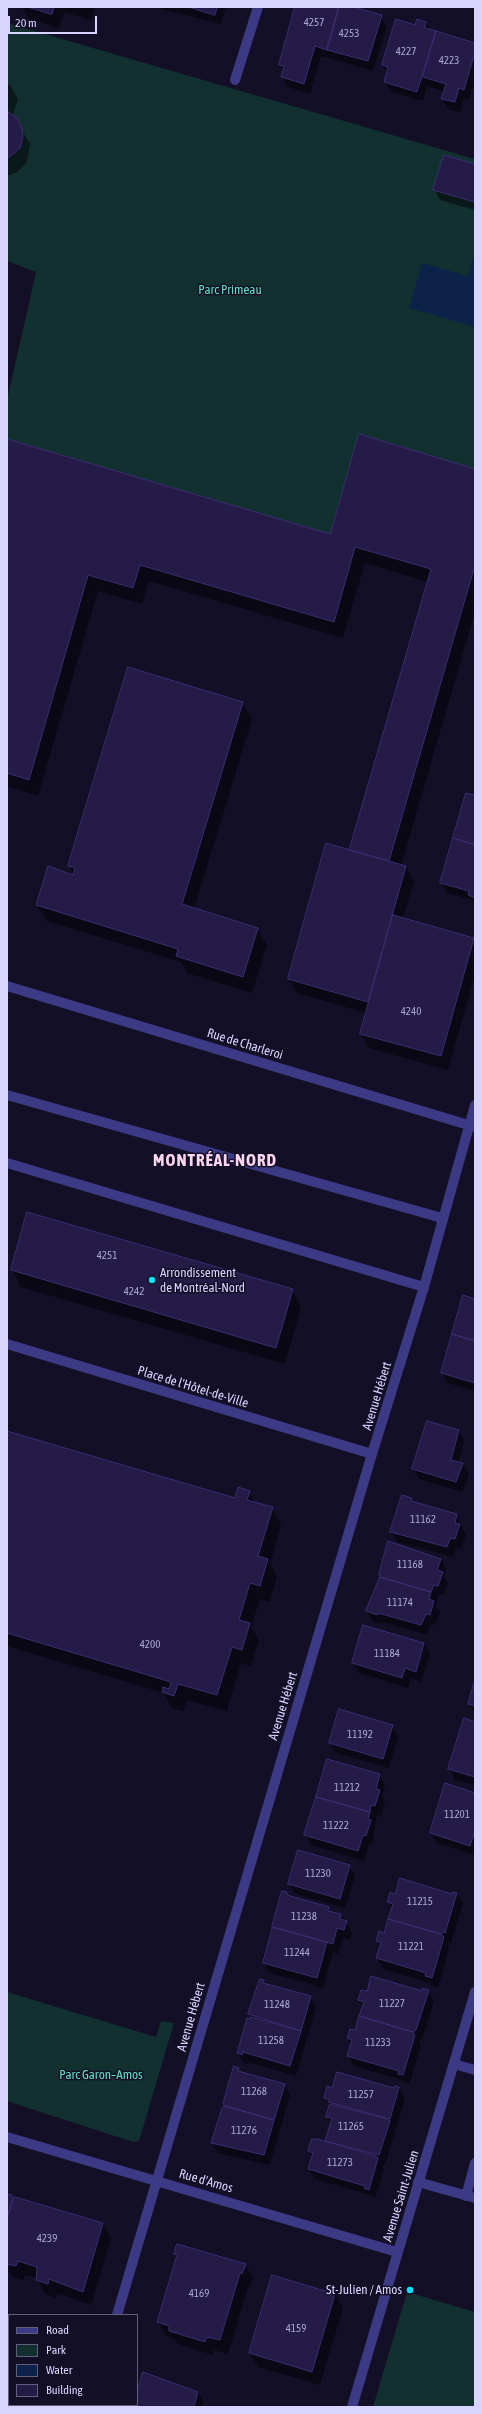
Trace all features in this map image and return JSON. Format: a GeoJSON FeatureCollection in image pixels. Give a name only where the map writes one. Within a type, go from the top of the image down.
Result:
{"type":"FeatureCollection","features":[{"type":"Feature","properties":{"kind":"street"},"geometry":{"type":"LineString","coordinates":[[235,80],[258,7]]}},
{"type":"Feature","properties":{"kind":"street","name":"Rue de Charleroi"},"geometry":{"type":"LineString","coordinates":[[7,986],[472,1126]]}},
{"type":"Feature","properties":{"kind":"street"},"geometry":{"type":"LineString","coordinates":[[7,1095],[442,1218]]}},
{"type":"Feature","properties":{"kind":"street","name":"Avenue Hébert"},"geometry":{"type":"LineString","coordinates":[[117,2314],[372,1454],[424,1288],[442,1218],[472,1126],[475,1105]]}},
{"type":"Feature","properties":{"kind":"street"},"geometry":{"type":"LineString","coordinates":[[7,1163],[424,1288]]}},
{"type":"Feature","properties":{"kind":"street","name":"Place de l'Hôtel-de-Ville"},"geometry":{"type":"LineString","coordinates":[[7,1344],[372,1454]]}},
{"type":"Feature","properties":{"kind":"street","name":"Avenue Saint-Julien"},"geometry":{"type":"LineString","coordinates":[[352,2407],[475,1992]]}},
{"type":"Feature","properties":{"kind":"street"},"geometry":{"type":"LineString","coordinates":[[454,2064],[475,2070]]}},
{"type":"Feature","properties":{"kind":"street","name":"Rue d'Amos"},"geometry":{"type":"LineString","coordinates":[[7,2137],[398,2252]]}},
{"type":"Feature","properties":{"kind":"street"},"geometry":{"type":"LineString","coordinates":[[418,2182],[471,2197],[475,2163]]}},
{"type":"Feature","properties":{"kind":"green space","name":"Parc Primeau"},"geometry":{"type":"Polygon","coordinates":[[[7,23],[475,159],[475,469],[359,434],[330,534],[7,439],[7,400],[36,272],[7,261],[7,23]]]}},
{"type":"Feature","properties":{"kind":"green space","name":"Parc Garon–Amos"},"geometry":{"type":"Polygon","coordinates":[[[7,1992],[156,2037],[161,2021],[174,2023],[139,2141],[133,2142],[7,2101],[7,1992]]]}},
{"type":"Feature","properties":{"kind":"green space"},"geometry":{"type":"Polygon","coordinates":[[[407,2292],[475,2312],[475,2407],[373,2407],[407,2292]]]}},
{"type":"Feature","properties":{"kind":"water"},"geometry":{"type":"Polygon","coordinates":[[[475,252],[475,327],[409,308],[422,263],[468,276],[475,252]]]}},
{"type":"Feature","properties":{"kind":"building"},"geometry":{"type":"Polygon","coordinates":[[[28,7],[54,7],[52,14],[28,7]]]}},
{"type":"Feature","properties":{"kind":"building"},"geometry":{"type":"Polygon","coordinates":[[[189,7],[217,7],[215,15],[189,7]]]}},
{"type":"Feature","properties":{"kind":"building"},"geometry":{"type":"Polygon","coordinates":[[[295,7],[339,7],[327,50],[315,46],[304,84],[281,77],[284,66],[279,65],[295,7]]]}},
{"type":"Feature","properties":{"kind":"building"},"geometry":{"type":"Polygon","coordinates":[[[339,7],[353,7],[382,15],[368,61],[327,50],[339,7]]]}},
{"type":"Feature","properties":{"kind":"building"},"geometry":{"type":"Polygon","coordinates":[[[396,19],[415,25],[417,19],[426,22],[425,28],[436,31],[417,92],[384,82],[388,67],[382,65],[396,19]]]}},
{"type":"Feature","properties":{"kind":"building"},"geometry":{"type":"Polygon","coordinates":[[[436,31],[475,43],[475,52],[464,90],[459,88],[455,102],[441,99],[446,84],[423,77],[436,31]]]}},
{"type":"Feature","properties":{"kind":"building"},"geometry":{"type":"Polygon","coordinates":[[[7,111],[17,118],[22,129],[23,137],[20,148],[7,159],[7,111]]]}},
{"type":"Feature","properties":{"kind":"building"},"geometry":{"type":"Polygon","coordinates":[[[444,155],[475,164],[475,202],[433,190],[444,155]]]}},
{"type":"Feature","properties":{"kind":"building"},"geometry":{"type":"Polygon","coordinates":[[[359,434],[475,469],[475,565],[389,861],[349,850],[431,569],[355,547],[334,622],[140,565],[133,588],[88,575],[29,780],[7,773],[7,439],[330,534],[359,434]]]}},
{"type":"Feature","properties":{"kind":"building"},"geometry":{"type":"Polygon","coordinates":[[[128,667],[243,702],[182,904],[258,928],[243,977],[176,956],[178,949],[36,905],[48,866],[73,875],[75,868],[68,866],[128,667]]]}},
{"type":"Feature","properties":{"kind":"building"},"geometry":{"type":"Polygon","coordinates":[[[466,793],[475,795],[475,845],[453,838],[466,793]]]}},
{"type":"Feature","properties":{"kind":"building"},"geometry":{"type":"Polygon","coordinates":[[[453,838],[475,845],[475,898],[468,895],[469,891],[440,883],[453,838]]]}},
{"type":"Feature","properties":{"kind":"building"},"geometry":{"type":"Polygon","coordinates":[[[326,843],[406,866],[368,1002],[288,979],[326,843]]]}},
{"type":"Feature","properties":{"kind":"building"},"geometry":{"type":"Polygon","coordinates":[[[393,915],[474,938],[441,1056],[360,1034],[393,915]]]}},
{"type":"Feature","properties":{"kind":"building","name":"Arrondissement de Montréal-Nord"},"geometry":{"type":"Polygon","coordinates":[[[27,1212],[293,1289],[276,1348],[11,1270],[27,1212]]]}},
{"type":"Feature","properties":{"kind":"building"},"geometry":{"type":"Polygon","coordinates":[[[463,1295],[475,1299],[475,1341],[452,1334],[463,1295]]]}},
{"type":"Feature","properties":{"kind":"building"},"geometry":{"type":"Polygon","coordinates":[[[452,1334],[475,1341],[475,1383],[441,1373],[452,1334]]]}},
{"type":"Feature","properties":{"kind":"building"},"geometry":{"type":"Polygon","coordinates":[[[427,1421],[459,1430],[451,1460],[463,1463],[456,1482],[412,1469],[427,1421]]]}},
{"type":"Feature","properties":{"kind":"building"},"geometry":{"type":"Polygon","coordinates":[[[7,1431],[235,1498],[238,1487],[250,1491],[247,1500],[273,1507],[258,1556],[268,1559],[260,1586],[250,1583],[239,1620],[250,1623],[242,1650],[232,1647],[217,1695],[178,1684],[174,1696],[162,1692],[163,1687],[169,1689],[171,1682],[7,1633],[7,1431]]]}},
{"type":"Feature","properties":{"kind":"building"},"geometry":{"type":"Polygon","coordinates":[[[402,1495],[412,1498],[411,1501],[457,1514],[455,1523],[460,1524],[455,1539],[450,1538],[447,1547],[390,1532],[402,1495]]]}},
{"type":"Feature","properties":{"kind":"building"},"geometry":{"type":"Polygon","coordinates":[[[388,1541],[441,1559],[437,1570],[443,1572],[438,1586],[434,1585],[431,1592],[380,1577],[381,1575],[379,1575],[388,1541]]]}},
{"type":"Feature","properties":{"kind":"building"},"geometry":{"type":"Polygon","coordinates":[[[380,1577],[431,1592],[429,1599],[434,1601],[430,1615],[426,1614],[421,1625],[366,1611],[380,1577]]]}},
{"type":"Feature","properties":{"kind":"building"},"geometry":{"type":"Polygon","coordinates":[[[363,1625],[424,1643],[416,1672],[405,1668],[402,1678],[352,1663],[363,1625]]]}},
{"type":"Feature","properties":{"kind":"building"},"geometry":{"type":"Polygon","coordinates":[[[475,1680],[475,1706],[468,1704],[475,1680]]]}},
{"type":"Feature","properties":{"kind":"building"},"geometry":{"type":"Polygon","coordinates":[[[339,1709],[393,1725],[383,1759],[329,1743],[339,1709]]]}},
{"type":"Feature","properties":{"kind":"building"},"geometry":{"type":"Polygon","coordinates":[[[464,1718],[475,1722],[475,1777],[448,1769],[464,1718]]]}},
{"type":"Feature","properties":{"kind":"building"},"geometry":{"type":"Polygon","coordinates":[[[327,1759],[380,1774],[376,1789],[380,1790],[375,1806],[371,1805],[370,1812],[316,1797],[327,1759]]]}},
{"type":"Feature","properties":{"kind":"building"},"geometry":{"type":"Polygon","coordinates":[[[445,1783],[475,1793],[475,1830],[470,1846],[430,1833],[445,1783]]]}},
{"type":"Feature","properties":{"kind":"building"},"geometry":{"type":"Polygon","coordinates":[[[316,1797],[370,1812],[368,1819],[371,1820],[366,1836],[363,1835],[358,1851],[304,1835],[316,1797]]]}},
{"type":"Feature","properties":{"kind":"building"},"geometry":{"type":"Polygon","coordinates":[[[298,1850],[350,1865],[340,1899],[288,1884],[298,1850]]]}},
{"type":"Feature","properties":{"kind":"building"},"geometry":{"type":"Polygon","coordinates":[[[400,1878],[452,1894],[452,1892],[457,1893],[445,1933],[442,1932],[441,1934],[388,1919],[393,1904],[387,1902],[390,1892],[395,1894],[400,1878]]]}},
{"type":"Feature","properties":{"kind":"building"},"geometry":{"type":"Polygon","coordinates":[[[282,1891],[287,1892],[287,1895],[329,1907],[328,1911],[341,1914],[340,1919],[347,1921],[344,1930],[337,1928],[333,1944],[272,1927],[282,1891]]]}},
{"type":"Feature","properties":{"kind":"building"},"geometry":{"type":"Polygon","coordinates":[[[388,1919],[441,1934],[444,1937],[432,1978],[425,1976],[426,1973],[376,1958],[381,1943],[376,1941],[379,1931],[384,1933],[388,1919]]]}},
{"type":"Feature","properties":{"kind":"building"},"geometry":{"type":"Polygon","coordinates":[[[273,1927],[327,1942],[317,1978],[263,1963],[273,1927]]]}},
{"type":"Feature","properties":{"kind":"building"},"geometry":{"type":"Polygon","coordinates":[[[371,1976],[422,1991],[422,1988],[429,1990],[416,2030],[413,2032],[359,2016],[364,2002],[358,2000],[361,1990],[367,1991],[371,1976]]]}},
{"type":"Feature","properties":{"kind":"building"},"geometry":{"type":"Polygon","coordinates":[[[260,1979],[264,1980],[263,1983],[311,1996],[301,2031],[248,2014],[260,1979]]]}},
{"type":"Feature","properties":{"kind":"building"},"geometry":{"type":"Polygon","coordinates":[[[359,2016],[413,2032],[415,2035],[403,2075],[398,2074],[399,2071],[347,2056],[352,2040],[347,2038],[350,2029],[355,2030],[359,2016]]]}},
{"type":"Feature","properties":{"kind":"building"},"geometry":{"type":"Polygon","coordinates":[[[251,2017],[301,2031],[290,2066],[243,2052],[242,2055],[237,2053],[247,2018],[250,2019],[251,2017]]]}},
{"type":"Feature","properties":{"kind":"building"},"geometry":{"type":"Polygon","coordinates":[[[234,2066],[239,2068],[238,2071],[285,2084],[274,2120],[225,2106],[223,2104],[234,2066]]]}},
{"type":"Feature","properties":{"kind":"building"},"geometry":{"type":"Polygon","coordinates":[[[337,2072],[394,2088],[395,2086],[399,2087],[390,2119],[328,2102],[329,2100],[324,2098],[327,2086],[332,2088],[337,2072]]]}},
{"type":"Feature","properties":{"kind":"building"},"geometry":{"type":"Polygon","coordinates":[[[330,2104],[390,2121],[379,2155],[325,2141],[332,2118],[326,2117],[330,2104]]]}},
{"type":"Feature","properties":{"kind":"building"},"geometry":{"type":"Polygon","coordinates":[[[225,2106],[274,2120],[264,2155],[211,2143],[222,2108],[225,2106]]]}},
{"type":"Feature","properties":{"kind":"building"},"geometry":{"type":"Polygon","coordinates":[[[312,2139],[318,2139],[376,2156],[378,2158],[369,2190],[364,2188],[365,2186],[308,2169],[313,2153],[308,2151],[312,2139]]]}},
{"type":"Feature","properties":{"kind":"building"},"geometry":{"type":"Polygon","coordinates":[[[7,2194],[12,2195],[13,2199],[7,2218],[7,2194]]]}},
{"type":"Feature","properties":{"kind":"building"},"geometry":{"type":"Polygon","coordinates":[[[15,2197],[103,2223],[83,2292],[49,2279],[48,2284],[36,2280],[37,2267],[18,2261],[16,2266],[7,2264],[7,2218],[15,2197]]]}},
{"type":"Feature","properties":{"kind":"building"},"geometry":{"type":"Polygon","coordinates":[[[177,2244],[246,2264],[242,2274],[240,2273],[220,2340],[207,2337],[205,2342],[169,2331],[169,2326],[157,2322],[177,2255],[174,2254],[177,2244]]]}},
{"type":"Feature","properties":{"kind":"building"},"geometry":{"type":"Polygon","coordinates":[[[272,2275],[335,2294],[312,2372],[249,2353],[272,2275]]]}},
{"type":"Feature","properties":{"kind":"building"},"geometry":{"type":"Polygon","coordinates":[[[8,2333],[8,2388],[7,2387],[8,2333]]]}},
{"type":"Feature","properties":{"kind":"building"},"geometry":{"type":"Polygon","coordinates":[[[143,2372],[198,2392],[194,2407],[133,2407],[138,2406],[138,2389],[143,2372]]]}},
{"type":"Feature","properties":{"kind":"building"},"geometry":{"type":"Polygon","coordinates":[[[7,2387],[8,2406],[40,2406],[40,2407],[7,2407],[7,2387]]]}},
{"type":"Feature","properties":{"kind":"place","name":"Arrondissement de Montréal-Nord"},"geometry":{"type":"Point","coordinates":[152,1280]}},
{"type":"Feature","properties":{"kind":"place","name":"St-Julien / Amos"},"geometry":{"type":"Point","coordinates":[410,2290]}},
{"type":"Feature","properties":{"kind":"district","name":"MONTRÉAL-NORD"},"geometry":{"type":"Point","coordinates":[215,1161]}}]}
